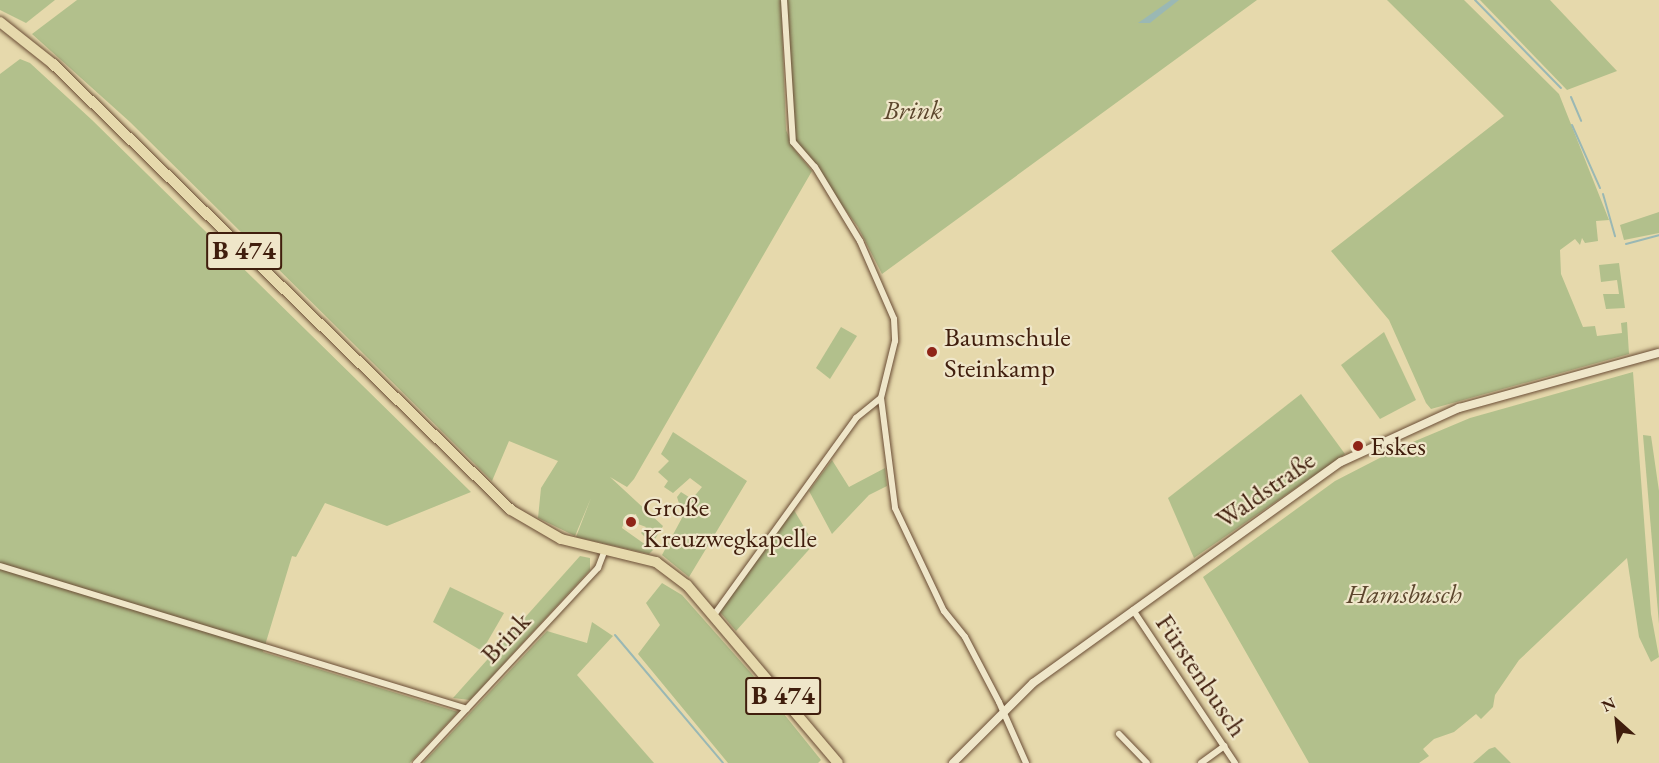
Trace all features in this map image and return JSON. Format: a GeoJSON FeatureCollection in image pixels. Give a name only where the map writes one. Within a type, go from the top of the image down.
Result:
{"type":"FeatureCollection","features":[{"type":"Feature","properties":{"kind":"main road","name":"B 474"},"geometry":{"type":"LineString","coordinates":[[0,22],[53,64],[491,493],[546,532],[605,550],[642,557],[665,567],[714,615],[838,763]]}},
{"type":"Feature","properties":{"kind":"street"},"geometry":{"type":"LineString","coordinates":[[784,0],[793,142],[815,167],[860,240],[894,318],[895,341],[881,398],[885,455],[899,519],[940,605],[965,638],[1026,763]]}},
{"type":"Feature","properties":{"kind":"street","name":"Waldstraße"},"geometry":{"type":"LineString","coordinates":[[953,763],[1002,710],[1133,610],[1301,488],[1387,438],[1476,402],[1659,352]]}},
{"type":"Feature","properties":{"kind":"street"},"geometry":{"type":"LineString","coordinates":[[714,615],[856,418],[881,398]]}},
{"type":"Feature","properties":{"kind":"street","name":"Brink"},"geometry":{"type":"LineString","coordinates":[[416,763],[598,568],[605,550]]}},
{"type":"Feature","properties":{"kind":"street"},"geometry":{"type":"LineString","coordinates":[[0,566],[467,709]]}},
{"type":"Feature","properties":{"kind":"street","name":"Fürstenbusch"},"geometry":{"type":"LineString","coordinates":[[1133,610],[1235,763]]}},
{"type":"Feature","properties":{"kind":"street"},"geometry":{"type":"LineString","coordinates":[[1119,734],[1147,763]]}},
{"type":"Feature","properties":{"kind":"street"},"geometry":{"type":"LineString","coordinates":[[1201,763],[1224,746]]}},
{"type":"Feature","properties":{"kind":"green space"},"geometry":{"type":"Polygon","coordinates":[[[0,0],[55,0],[26,23],[0,10],[0,0]]]}},
{"type":"Feature","properties":{"kind":"green space"},"geometry":{"type":"Polygon","coordinates":[[[77,0],[781,0],[786,130],[794,149],[812,171],[634,479],[627,487],[610,477],[663,526],[652,544],[641,533],[646,527],[638,524],[636,514],[625,519],[622,528],[653,550],[649,554],[576,537],[591,498],[575,536],[538,518],[541,488],[558,461],[509,441],[492,481],[130,122],[32,34],[77,0]]]}},
{"type":"Feature","properties":{"kind":"green space","name":"Brink"},"geometry":{"type":"Polygon","coordinates":[[[787,0],[1257,0],[882,274],[858,227],[792,137],[787,0]]]}},
{"type":"Feature","properties":{"kind":"green space"},"geometry":{"type":"Polygon","coordinates":[[[1387,0],[1464,0],[1559,94],[1609,220],[1596,221],[1598,241],[1585,243],[1582,238],[1580,245],[1575,239],[1560,250],[1561,274],[1583,327],[1595,326],[1597,336],[1622,333],[1621,323],[1627,322],[1629,354],[1431,409],[1426,403],[1389,320],[1331,251],[1504,116],[1387,0]]]}},
{"type":"Feature","properties":{"kind":"green space"},"geometry":{"type":"Polygon","coordinates":[[[1480,0],[1550,0],[1617,71],[1567,90],[1480,0]]]}},
{"type":"Feature","properties":{"kind":"green space"},"geometry":{"type":"Polygon","coordinates":[[[20,59],[30,63],[92,120],[471,492],[387,526],[325,503],[296,557],[292,556],[263,652],[458,712],[410,763],[0,763],[0,74],[20,59]]]}},
{"type":"Feature","properties":{"kind":"green space"},"geometry":{"type":"Polygon","coordinates":[[[1659,212],[1659,233],[1624,240],[1620,225],[1659,212]]]}},
{"type":"Feature","properties":{"kind":"green space"},"geometry":{"type":"Polygon","coordinates":[[[1619,263],[1625,308],[1606,309],[1603,294],[1619,294],[1617,280],[1601,282],[1599,265],[1619,263]]]}},
{"type":"Feature","properties":{"kind":"green space"},"geometry":{"type":"Polygon","coordinates":[[[841,327],[857,336],[830,379],[816,368],[841,327]]]}},
{"type":"Feature","properties":{"kind":"green space"},"geometry":{"type":"Polygon","coordinates":[[[1384,332],[1416,400],[1380,419],[1341,365],[1384,332]]]}},
{"type":"Feature","properties":{"kind":"green space","name":"Hamsbusch"},"geometry":{"type":"Polygon","coordinates":[[[1633,372],[1651,614],[1659,657],[1651,662],[1639,637],[1627,558],[1519,660],[1495,695],[1493,707],[1481,719],[1476,714],[1454,732],[1434,739],[1423,749],[1429,756],[1419,763],[1309,763],[1203,577],[1335,481],[1401,447],[1470,418],[1633,372]]]}},
{"type":"Feature","properties":{"kind":"green space"},"geometry":{"type":"Polygon","coordinates":[[[1301,394],[1345,454],[1194,558],[1168,498],[1301,394]]]}},
{"type":"Feature","properties":{"kind":"green space"},"geometry":{"type":"Polygon","coordinates":[[[673,432],[747,481],[689,577],[662,555],[683,516],[677,497],[681,492],[692,499],[702,487],[690,478],[673,493],[664,487],[668,481],[658,472],[669,461],[661,454],[673,432]]]}},
{"type":"Feature","properties":{"kind":"green space"},"geometry":{"type":"Polygon","coordinates":[[[1643,435],[1651,436],[1659,491],[1659,624],[1643,435]]]}},
{"type":"Feature","properties":{"kind":"green space"},"geometry":{"type":"Polygon","coordinates":[[[832,460],[849,487],[885,468],[887,486],[869,495],[832,534],[809,491],[832,460]]]}},
{"type":"Feature","properties":{"kind":"green space"},"geometry":{"type":"Polygon","coordinates":[[[794,510],[814,544],[736,631],[720,612],[794,510]]]}},
{"type":"Feature","properties":{"kind":"green space"},"geometry":{"type":"Polygon","coordinates":[[[580,556],[590,558],[590,570],[470,700],[453,698],[580,556]]]}},
{"type":"Feature","properties":{"kind":"green space"},"geometry":{"type":"Polygon","coordinates":[[[662,583],[682,595],[751,673],[821,760],[818,763],[728,763],[638,654],[660,625],[646,603],[662,583]]]}},
{"type":"Feature","properties":{"kind":"green space"},"geometry":{"type":"Polygon","coordinates":[[[450,587],[504,613],[482,651],[433,622],[450,587]]]}},
{"type":"Feature","properties":{"kind":"green space"},"geometry":{"type":"Polygon","coordinates":[[[592,622],[613,636],[577,675],[654,763],[423,763],[547,631],[587,643],[592,622]]]}},
{"type":"Feature","properties":{"kind":"green space"},"geometry":{"type":"Polygon","coordinates":[[[1495,747],[1511,763],[1473,763],[1489,749],[1495,747]]]}},
{"type":"Feature","properties":{"kind":"water"},"geometry":{"type":"Polygon","coordinates":[[[1171,0],[1179,0],[1150,23],[1138,23],[1171,0]]]}},
{"type":"Feature","properties":{"kind":"waterway"},"geometry":{"type":"LineString","coordinates":[[1475,0],[1561,88]]}},
{"type":"Feature","properties":{"kind":"waterway"},"geometry":{"type":"LineString","coordinates":[[1571,97],[1581,121]]}},
{"type":"Feature","properties":{"kind":"waterway"},"geometry":{"type":"LineString","coordinates":[[1572,125],[1600,188]]}},
{"type":"Feature","properties":{"kind":"waterway"},"geometry":{"type":"LineString","coordinates":[[1603,194],[1615,236]]}},
{"type":"Feature","properties":{"kind":"waterway"},"geometry":{"type":"LineString","coordinates":[[1626,244],[1659,235]]}},
{"type":"Feature","properties":{"kind":"waterway"},"geometry":{"type":"LineString","coordinates":[[615,635],[723,763]]}},
{"type":"Feature","properties":{"kind":"place","name":"Baumschule Steinkamp"},"geometry":{"type":"Point","coordinates":[932,352]}},
{"type":"Feature","properties":{"kind":"place","name":"Eskes"},"geometry":{"type":"Point","coordinates":[1358,446]}},
{"type":"Feature","properties":{"kind":"place","name":"Große Kreuzwegkapelle"},"geometry":{"type":"Point","coordinates":[631,522]}}]}
